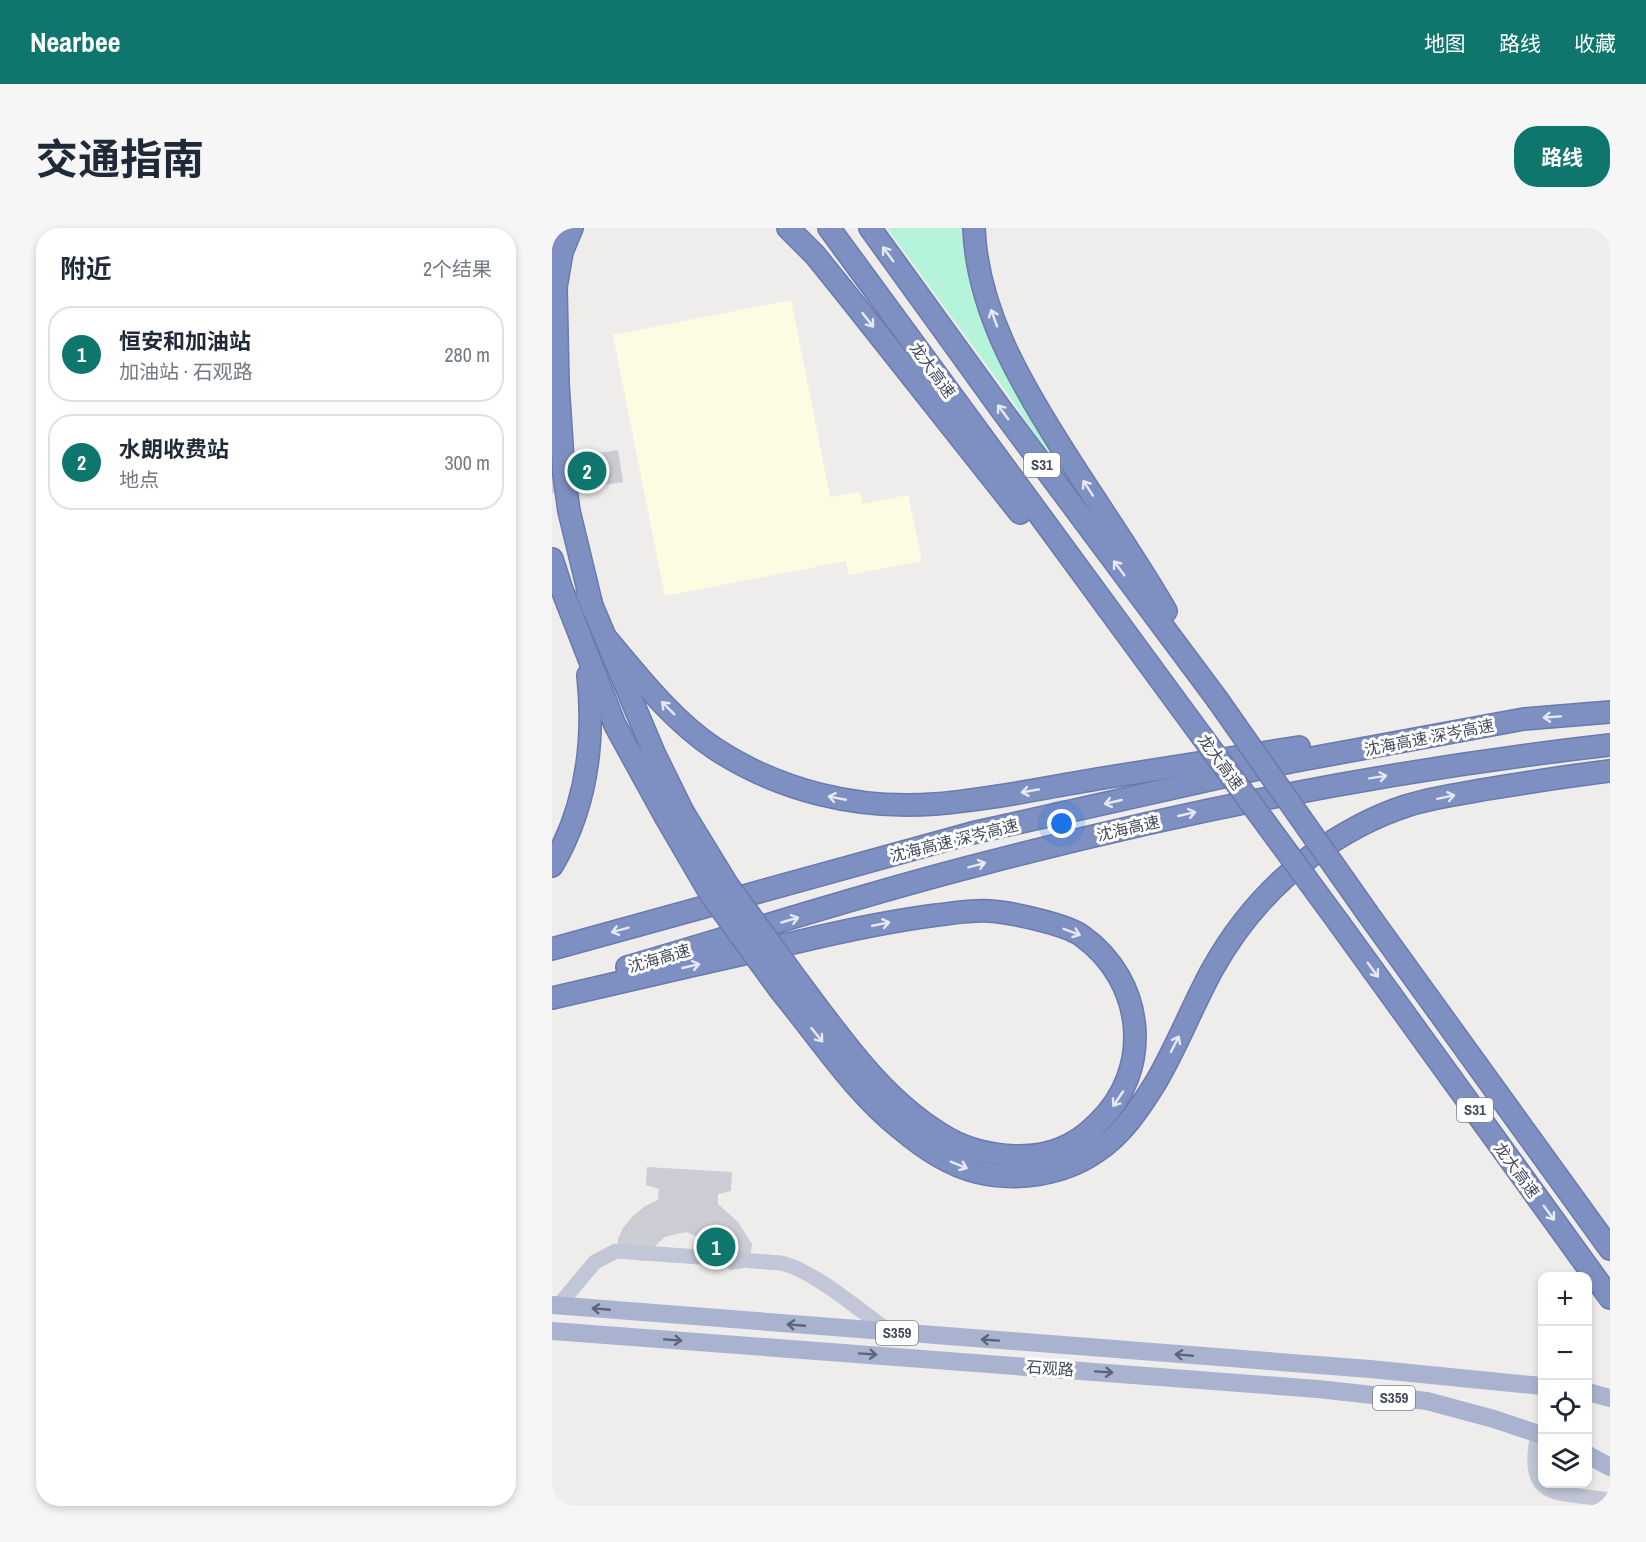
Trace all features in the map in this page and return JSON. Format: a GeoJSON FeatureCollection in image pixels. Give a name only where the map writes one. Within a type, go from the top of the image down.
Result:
{"type":"FeatureCollection","features":[{"type":"Feature","properties":{"kind":"highway"},"geometry":{"type":"LineString","coordinates":[[573,228],[562,252],[555,287],[558,384],[564,475],[569,511],[592,606]]}},
{"type":"Feature","properties":{"kind":"highway"},"geometry":{"type":"LineString","coordinates":[[788,228],[815,255],[1024,517],[1125,633]]}},
{"type":"Feature","properties":{"kind":"highway","name":"龙大高速"},"geometry":{"type":"LineString","coordinates":[[829,228],[1339,923],[1610,1298]]}},
{"type":"Feature","properties":{"kind":"highway","name":"龙大高速"},"geometry":{"type":"LineString","coordinates":[[870,228],[1003,412],[1217,699],[1368,914],[1610,1249]]}},
{"type":"Feature","properties":{"kind":"highway"},"geometry":{"type":"LineString","coordinates":[[974,228],[978,265],[986,298],[1000,338],[1025,386],[1156,594],[1217,699]]}},
{"type":"Feature","properties":{"kind":"highway"},"geometry":{"type":"LineString","coordinates":[[552,486],[563,538],[654,753],[674,814]]}},
{"type":"Feature","properties":{"kind":"highway"},"geometry":{"type":"LineString","coordinates":[[552,559],[615,725],[674,814],[727,884],[790,987],[865,1096],[901,1129],[942,1157],[976,1172],[1014,1176],[1057,1171],[1098,1152],[1122,1130],[1157,1081],[1212,970],[1233,935],[1260,900],[1310,857],[1358,825],[1406,806],[1493,788],[1610,771]]}},
{"type":"Feature","properties":{"kind":"highway"},"geometry":{"type":"LineString","coordinates":[[552,590],[575,624]]}},
{"type":"Feature","properties":{"kind":"highway"},"geometry":{"type":"LineString","coordinates":[[606,638],[654,694],[713,748],[750,770],[794,787],[838,799],[884,804],[934,804],[993,797],[1449,721],[1524,719]]}},
{"type":"Feature","properties":{"kind":"highway"},"geometry":{"type":"LineString","coordinates":[[552,866],[573,820],[586,775],[591,732],[586,651]]}},
{"type":"Feature","properties":{"kind":"highway","name":"沈海高速 深岑高速"},"geometry":{"type":"LineString","coordinates":[[552,949],[972,833],[1290,762],[1524,719],[1610,712]]}},
{"type":"Feature","properties":{"kind":"highway","name":"沈海高速"},"geometry":{"type":"LineString","coordinates":[[552,989],[976,865],[1133,826],[1338,783],[1440,766],[1610,745]]}},
{"type":"Feature","properties":{"kind":"highway"},"geometry":{"type":"LineString","coordinates":[[552,998],[842,931],[916,917],[988,911],[1032,918],[1080,934],[1107,960],[1124,985],[1132,1009],[1135,1044],[1132,1070],[1122,1093],[1106,1116],[1084,1137],[1058,1151],[1029,1156],[1002,1155],[974,1149],[950,1139],[901,1104],[790,987]]}},
{"type":"Feature","properties":{"kind":"main road","name":"石观路"},"geometry":{"type":"LineString","coordinates":[[555,1306],[1370,1368],[1538,1386]]}},
{"type":"Feature","properties":{"kind":"main road"},"geometry":{"type":"LineString","coordinates":[[700,1341],[702,1317]]}},
{"type":"Feature","properties":{"kind":"main road","name":"石观路"},"geometry":{"type":"LineString","coordinates":[[552,1331],[1318,1389],[1427,1401],[1538,1433]]}},
{"type":"Feature","properties":{"kind":"main road"},"geometry":{"type":"LineString","coordinates":[[1592,1393],[1610,1398]]}},
{"type":"Feature","properties":{"kind":"main road"},"geometry":{"type":"LineString","coordinates":[[1592,1458],[1610,1467]]}},
{"type":"Feature","properties":{"kind":"street"},"geometry":{"type":"LineString","coordinates":[[555,1306],[595,1262],[616,1251],[781,1263],[796,1267],[816,1279],[890,1332]]}},
{"type":"Feature","properties":{"kind":"street"},"geometry":{"type":"LineString","coordinates":[[1538,1440],[1535,1448],[1535,1469],[1538,1475]]}},
{"type":"Feature","properties":{"kind":"street"},"geometry":{"type":"LineString","coordinates":[[1547,1488],[1563,1494],[1610,1500]]}},
{"type":"Feature","properties":{"kind":"shaded area"},"geometry":{"type":"Polygon","coordinates":[[[791,300],[830,497],[860,492],[863,504],[908,495],[922,561],[849,575],[846,561],[665,596],[613,335],[791,300]]]}},
{"type":"Feature","properties":{"kind":"green space"},"geometry":{"type":"Polygon","coordinates":[[[887,228],[964,228],[965,252],[981,313],[1054,453],[1050,457],[1010,397],[887,228]]]}},
{"type":"Feature","properties":{"kind":"building"},"geometry":{"type":"Polygon","coordinates":[[[618,450],[623,482],[552,493],[552,460],[618,450]]]}},
{"type":"Feature","properties":{"kind":"building"},"geometry":{"type":"Polygon","coordinates":[[[647,1167],[732,1172],[731,1191],[718,1194],[718,1204],[738,1222],[752,1244],[747,1266],[730,1270],[717,1259],[707,1241],[686,1232],[665,1237],[645,1261],[628,1259],[622,1255],[618,1247],[618,1239],[623,1228],[645,1206],[658,1200],[659,1189],[646,1185],[647,1167]]]}},
{"type":"Feature","properties":{"kind":"place","name":"水朗收费站"},"geometry":{"type":"Point","coordinates":[587,471]}},
{"type":"Feature","properties":{"kind":"place","name":"恒安和加油站"},"geometry":{"type":"Point","coordinates":[716,1247]}}]}
